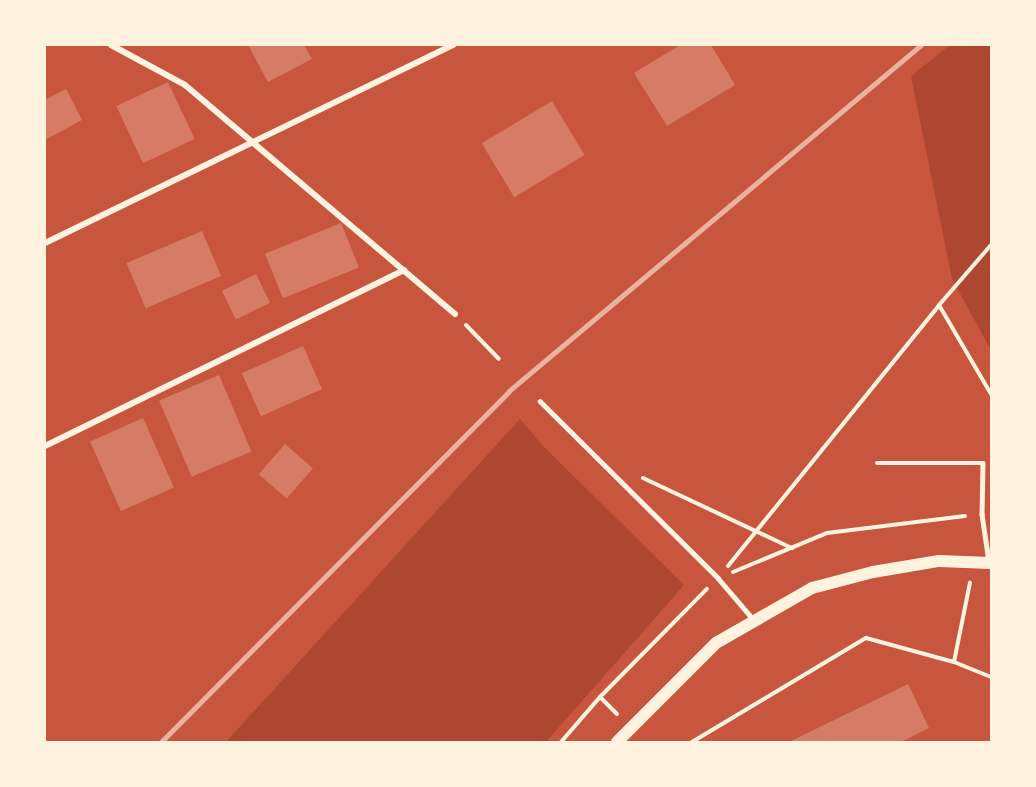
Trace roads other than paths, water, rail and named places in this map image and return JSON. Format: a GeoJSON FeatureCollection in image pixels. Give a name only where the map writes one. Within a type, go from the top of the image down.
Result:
{"type":"FeatureCollection","features":[{"type":"Feature","properties":{"kind":"main road"},"geometry":{"type":"LineString","coordinates":[[617,742],[716,642],[812,588],[873,572],[939,561],[990,562]]}},
{"type":"Feature","properties":{"kind":"street"},"geometry":{"type":"LineString","coordinates":[[111,45],[185,85],[455,314]]}},
{"type":"Feature","properties":{"kind":"street"},"geometry":{"type":"LineString","coordinates":[[45,243],[453,45]]}},
{"type":"Feature","properties":{"kind":"street"},"geometry":{"type":"LineString","coordinates":[[45,446],[404,270]]}},
{"type":"Feature","properties":{"kind":"lane"},"geometry":{"type":"LineString","coordinates":[[540,401],[718,578],[755,620]]}},
{"type":"Feature","properties":{"kind":"lane"},"geometry":{"type":"LineString","coordinates":[[877,463],[983,463],[982,514],[990,562]]}},
{"type":"Feature","properties":{"kind":"railway"},"geometry":{"type":"LineString","coordinates":[[161,742],[509,391],[921,45]]}}]}
